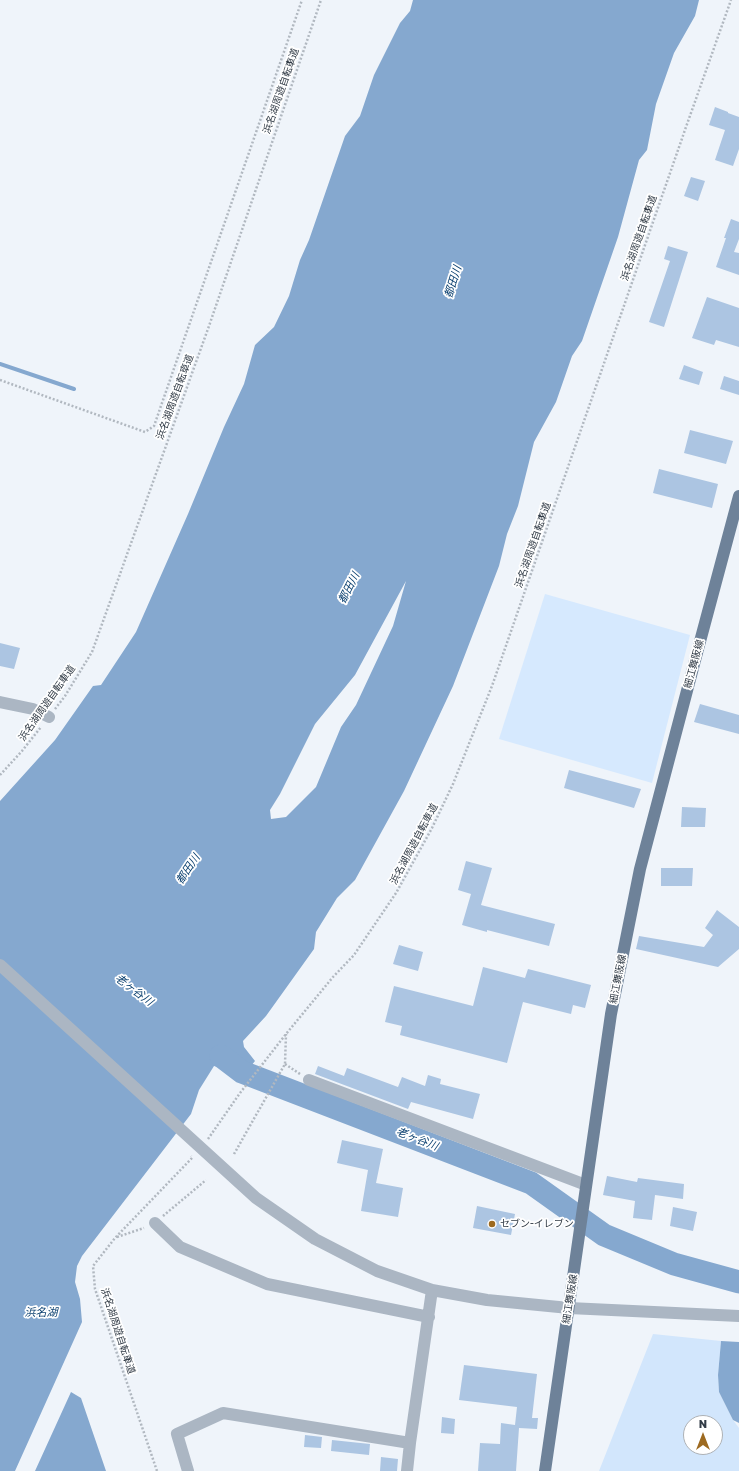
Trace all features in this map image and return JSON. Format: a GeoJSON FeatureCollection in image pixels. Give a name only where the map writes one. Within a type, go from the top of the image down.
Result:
{"type":"FeatureCollection","features":[{"type":"Feature","properties":{"kind":"main road","name":"細江舞阪線"},"geometry":{"type":"LineString","coordinates":[[545,1471],[611,1014],[640,869],[739,496]]}},
{"type":"Feature","properties":{"kind":"street"},"geometry":{"type":"LineString","coordinates":[[0,702],[33,709],[49,717]]}},
{"type":"Feature","properties":{"kind":"street"},"geometry":{"type":"LineString","coordinates":[[0,965],[256,1198],[315,1239],[377,1272],[432,1290],[487,1300],[569,1308],[739,1316]]}},
{"type":"Feature","properties":{"kind":"street"},"geometry":{"type":"LineString","coordinates":[[309,1080],[586,1185]]}},
{"type":"Feature","properties":{"kind":"street"},"geometry":{"type":"LineString","coordinates":[[155,1222],[180,1247],[267,1284],[429,1317]]}},
{"type":"Feature","properties":{"kind":"street"},"geometry":{"type":"LineString","coordinates":[[407,1471],[432,1290]]}},
{"type":"Feature","properties":{"kind":"street"},"geometry":{"type":"LineString","coordinates":[[188,1471],[177,1434],[223,1414],[410,1442]]}},
{"type":"Feature","properties":{"kind":"path"},"geometry":{"type":"LineString","coordinates":[[0,380],[145,432],[154,426],[302,0]]}},
{"type":"Feature","properties":{"kind":"path","name":"浜名湖周遊自転車道"},"geometry":{"type":"LineString","coordinates":[[0,775],[22,751],[49,717],[69,689],[92,652],[208,326],[320,0]]}},
{"type":"Feature","properties":{"kind":"path","name":"浜名湖周遊自転車道"},"geometry":{"type":"LineString","coordinates":[[207,1140],[240,1093],[286,1034],[333,977],[354,955],[396,893],[432,828],[453,784],[492,686],[731,0]]}},
{"type":"Feature","properties":{"kind":"path"},"geometry":{"type":"LineString","coordinates":[[234,1154],[285,1064],[286,1034]]}},
{"type":"Feature","properties":{"kind":"path"},"geometry":{"type":"LineString","coordinates":[[285,1064],[309,1080]]}},
{"type":"Feature","properties":{"kind":"path","name":"浜名湖周遊自転車道"},"geometry":{"type":"LineString","coordinates":[[157,1471],[95,1289],[93,1266],[115,1238],[192,1158]]}},
{"type":"Feature","properties":{"kind":"shaded area"},"geometry":{"type":"Polygon","coordinates":[[[545,594],[690,635],[652,783],[499,739],[545,594]]]}},
{"type":"Feature","properties":{"kind":"shaded area"},"geometry":{"type":"Polygon","coordinates":[[[653,1334],[721,1341],[718,1375],[719,1392],[733,1420],[739,1428],[739,1471],[599,1471],[653,1334]]]}},
{"type":"Feature","properties":{"kind":"water"},"geometry":{"type":"Polygon","coordinates":[[[413,0],[699,0],[695,16],[674,53],[656,104],[647,150],[639,160],[618,237],[582,341],[572,356],[556,402],[534,442],[518,506],[507,534],[499,566],[453,686],[404,791],[355,880],[337,898],[316,932],[314,949],[266,1016],[243,1041],[244,1047],[255,1061],[243,1076],[237,1072],[214,1066],[199,1090],[191,1114],[82,1256],[77,1266],[75,1282],[80,1299],[82,1322],[15,1471],[0,1471],[0,801],[55,740],[93,686],[101,685],[136,632],[244,384],[255,345],[274,327],[289,296],[300,260],[309,240],[345,136],[360,116],[374,75],[400,23],[410,11],[413,0]],[[406,581],[355,675],[315,724],[280,794],[270,810],[271,819],[286,817],[316,787],[341,727],[356,705],[393,626],[406,581]]]}},
{"type":"Feature","properties":{"kind":"water"},"geometry":{"type":"Polygon","coordinates":[[[721,1341],[739,1342],[739,1423],[733,1420],[719,1392],[718,1375],[721,1341]]]}},
{"type":"Feature","properties":{"kind":"water"},"geometry":{"type":"Polygon","coordinates":[[[71,1392],[81,1398],[106,1471],[35,1471],[71,1392]]]}},
{"type":"Feature","properties":{"kind":"building"},"geometry":{"type":"Polygon","coordinates":[[[715,107],[739,117],[739,149],[733,166],[715,160],[725,130],[709,125],[715,107]]]}},
{"type":"Feature","properties":{"kind":"building"},"geometry":{"type":"Polygon","coordinates":[[[691,177],[705,181],[698,201],[684,196],[691,177]]]}},
{"type":"Feature","properties":{"kind":"building"},"geometry":{"type":"Polygon","coordinates":[[[731,219],[739,222],[739,239],[734,252],[739,253],[739,275],[716,267],[731,219]]]}},
{"type":"Feature","properties":{"kind":"building"},"geometry":{"type":"Polygon","coordinates":[[[668,246],[688,252],[664,327],[649,322],[670,261],[664,259],[668,246]]]}},
{"type":"Feature","properties":{"kind":"building"},"geometry":{"type":"Polygon","coordinates":[[[707,297],[739,308],[739,347],[716,340],[714,345],[692,338],[707,297]]]}},
{"type":"Feature","properties":{"kind":"building"},"geometry":{"type":"Polygon","coordinates":[[[684,365],[703,372],[699,385],[679,379],[684,365]]]}},
{"type":"Feature","properties":{"kind":"building"},"geometry":{"type":"Polygon","coordinates":[[[724,376],[739,381],[739,395],[720,389],[724,376]]]}},
{"type":"Feature","properties":{"kind":"building"},"geometry":{"type":"Polygon","coordinates":[[[690,430],[733,441],[726,464],[684,453],[690,430]]]}},
{"type":"Feature","properties":{"kind":"building"},"geometry":{"type":"Polygon","coordinates":[[[659,469],[718,484],[712,508],[653,493],[659,469]]]}},
{"type":"Feature","properties":{"kind":"building"},"geometry":{"type":"Polygon","coordinates":[[[0,643],[20,648],[14,669],[0,666],[0,643]]]}},
{"type":"Feature","properties":{"kind":"building"},"geometry":{"type":"Polygon","coordinates":[[[700,704],[739,715],[739,734],[694,722],[700,704]]]}},
{"type":"Feature","properties":{"kind":"building"},"geometry":{"type":"Polygon","coordinates":[[[569,770],[641,789],[634,808],[564,788],[569,770]]]}},
{"type":"Feature","properties":{"kind":"building"},"geometry":{"type":"Polygon","coordinates":[[[682,807],[706,808],[705,827],[681,827],[682,807]]]}},
{"type":"Feature","properties":{"kind":"building"},"geometry":{"type":"Polygon","coordinates":[[[466,861],[492,868],[481,905],[555,924],[549,946],[462,925],[471,894],[458,890],[466,861]]]}},
{"type":"Feature","properties":{"kind":"building"},"geometry":{"type":"Polygon","coordinates":[[[661,868],[693,868],[692,886],[661,886],[661,868]]]}},
{"type":"Feature","properties":{"kind":"building"},"geometry":{"type":"Polygon","coordinates":[[[717,910],[739,927],[739,949],[718,967],[636,949],[639,936],[704,947],[713,935],[705,928],[717,910]]]}},
{"type":"Feature","properties":{"kind":"building"},"geometry":{"type":"Polygon","coordinates":[[[399,945],[423,952],[418,971],[393,964],[399,945]]]}},
{"type":"Feature","properties":{"kind":"building"},"geometry":{"type":"Polygon","coordinates":[[[483,967],[525,978],[528,969],[591,985],[585,1008],[573,1005],[571,1014],[523,1002],[507,1063],[400,1035],[402,1026],[385,1022],[394,986],[473,1006],[483,967]]]}},
{"type":"Feature","properties":{"kind":"building"},"geometry":{"type":"Polygon","coordinates":[[[318,1066],[344,1076],[347,1068],[398,1087],[402,1077],[425,1086],[428,1075],[441,1079],[440,1084],[480,1094],[473,1119],[411,1102],[408,1109],[315,1074],[318,1066]]]}},
{"type":"Feature","properties":{"kind":"building"},"geometry":{"type":"Polygon","coordinates":[[[342,1140],[383,1149],[376,1183],[403,1188],[398,1217],[361,1211],[368,1170],[337,1163],[342,1140]]]}},
{"type":"Feature","properties":{"kind":"building"},"geometry":{"type":"Polygon","coordinates":[[[607,1176],[637,1182],[638,1178],[684,1184],[683,1199],[655,1195],[652,1220],[633,1218],[635,1201],[603,1195],[607,1176]]]}},
{"type":"Feature","properties":{"kind":"building"},"geometry":{"type":"Polygon","coordinates":[[[477,1206],[515,1214],[511,1235],[473,1228],[477,1206]]]}},
{"type":"Feature","properties":{"kind":"building"},"geometry":{"type":"Polygon","coordinates":[[[673,1207],[697,1212],[693,1231],[670,1226],[673,1207]]]}},
{"type":"Feature","properties":{"kind":"building"},"geometry":{"type":"Polygon","coordinates":[[[464,1365],[537,1374],[532,1418],[538,1418],[537,1429],[519,1428],[516,1471],[478,1471],[480,1443],[500,1444],[501,1423],[515,1425],[517,1407],[459,1400],[464,1365]]]}},
{"type":"Feature","properties":{"kind":"building"},"geometry":{"type":"Polygon","coordinates":[[[442,1417],[455,1419],[454,1434],[441,1433],[442,1417]]]}},
{"type":"Feature","properties":{"kind":"building"},"geometry":{"type":"Polygon","coordinates":[[[305,1435],[322,1437],[321,1448],[304,1447],[305,1435]]]}},
{"type":"Feature","properties":{"kind":"building"},"geometry":{"type":"Polygon","coordinates":[[[332,1440],[370,1444],[369,1455],[331,1451],[332,1440]]]}},
{"type":"Feature","properties":{"kind":"building"},"geometry":{"type":"Polygon","coordinates":[[[381,1457],[398,1459],[397,1471],[380,1471],[381,1457]]]}},
{"type":"Feature","properties":{"kind":"waterway"},"geometry":{"type":"LineString","coordinates":[[0,364],[74,389]]}},
{"type":"Feature","properties":{"kind":"waterway","name":"老ヶ谷川"},"geometry":{"type":"LineString","coordinates":[[221,1056],[242,1072],[531,1183],[604,1235],[674,1264],[739,1282]]}},
{"type":"Feature","properties":{"kind":"place","name":"セブン-イレブン"},"geometry":{"type":"Point","coordinates":[492,1224]}},
{"type":"Feature","properties":{"kind":"water label","name":"都田川"},"geometry":{"type":"Point","coordinates":[453,282]}},
{"type":"Feature","properties":{"kind":"water label","name":"都田川"},"geometry":{"type":"Point","coordinates":[349,588]}},
{"type":"Feature","properties":{"kind":"water label","name":"都田川"},"geometry":{"type":"Point","coordinates":[188,869]}},
{"type":"Feature","properties":{"kind":"water label","name":"浜名湖"},"geometry":{"type":"Point","coordinates":[41,1313]}}]}
